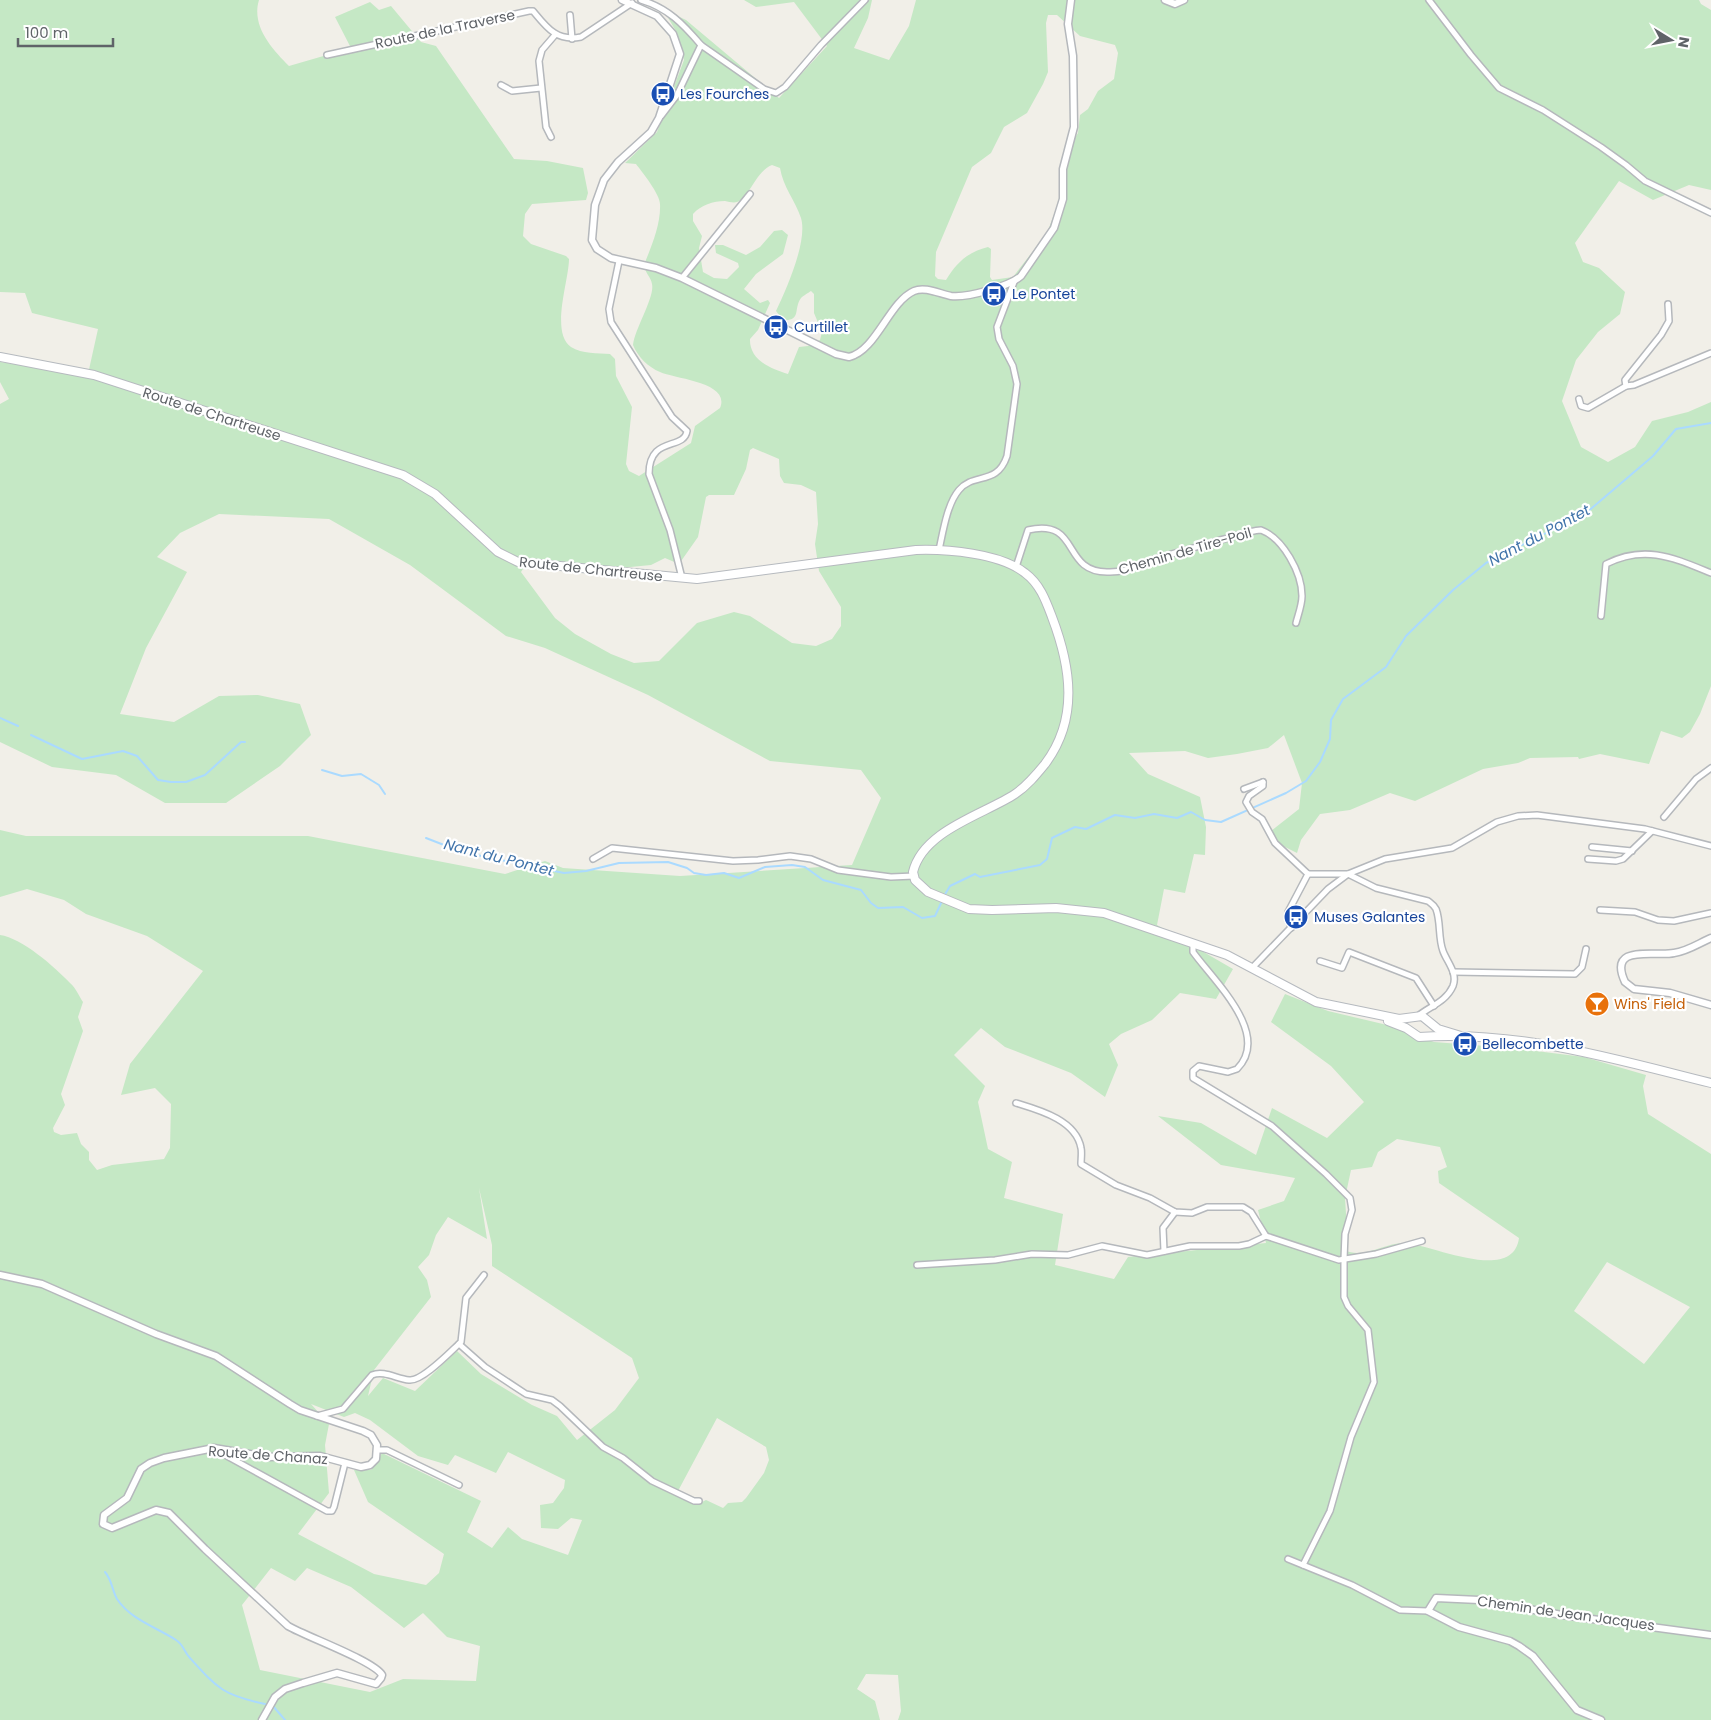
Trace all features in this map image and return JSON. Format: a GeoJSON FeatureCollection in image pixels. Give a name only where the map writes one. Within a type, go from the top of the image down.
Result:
{"type":"FeatureCollection","features":[{"type":"Feature","properties":{"kind":"main road","name":"Route de Chartreuse"},"geometry":{"type":"LineString","coordinates":[[0,357],[94,376],[403,475],[435,494],[484,540],[511,560],[682,578],[719,577],[916,550],[939,550],[997,560],[1016,567]]}},
{"type":"Feature","properties":{"kind":"main road"},"geometry":{"type":"LineString","coordinates":[[1016,567],[1026,573],[1043,594],[1058,634],[1068,675],[1066,721],[1053,752],[1029,782],[1001,803],[968,817],[946,831],[922,854],[914,867],[914,876],[920,886],[937,897],[978,910],[1056,908],[1095,911],[1116,916],[1227,955],[1316,1002],[1399,1019],[1422,1016],[1438,1029],[1461,1036]]}},
{"type":"Feature","properties":{"kind":"main road"},"geometry":{"type":"LineString","coordinates":[[1365,1011],[1411,1032],[1416,1037],[1461,1036],[1534,1043],[1586,1051],[1711,1083]]}},
{"type":"Feature","properties":{"kind":"main road"},"geometry":{"type":"LineString","coordinates":[[1411,1032],[1410,1026],[1415,1018]]}},
{"type":"Feature","properties":{"kind":"main road"},"geometry":{"type":"LineString","coordinates":[[1426,1036],[1430,1031],[1430,1022]]}},
{"type":"Feature","properties":{"kind":"street"},"geometry":{"type":"LineString","coordinates":[[622,0],[647,10],[662,21],[673,34],[680,48],[679,62],[659,118]]}},
{"type":"Feature","properties":{"kind":"street"},"geometry":{"type":"LineString","coordinates":[[641,0],[663,8],[701,44],[764,89],[776,93],[785,87],[821,44],[865,0]]}},
{"type":"Feature","properties":{"kind":"street"},"geometry":{"type":"LineString","coordinates":[[701,44],[677,95],[645,138],[610,171],[597,195],[592,240],[601,252],[618,261],[652,267],[682,278],[836,354],[849,357],[863,348],[905,296],[916,290],[953,296],[969,295],[1014,282],[1021,276],[1054,228],[1063,199],[1063,169],[1074,127],[1073,56],[1068,18],[1072,0]]}},
{"type":"Feature","properties":{"kind":"street"},"geometry":{"type":"LineString","coordinates":[[1165,0],[1175,4],[1184,0]]}},
{"type":"Feature","properties":{"kind":"street"},"geometry":{"type":"LineString","coordinates":[[1430,0],[1471,55],[1499,88],[1543,110],[1626,165],[1645,182],[1711,213]]}},
{"type":"Feature","properties":{"kind":"street"},"geometry":{"type":"LineString","coordinates":[[551,137],[546,127],[540,88],[540,56],[542,50],[555,35],[572,39],[581,37],[632,3]]}},
{"type":"Feature","properties":{"kind":"street","name":"Route de la Traverse"},"geometry":{"type":"LineString","coordinates":[[327,55],[529,11],[534,11],[555,35]]}},
{"type":"Feature","properties":{"kind":"street"},"geometry":{"type":"LineString","coordinates":[[570,15],[572,39]]}},
{"type":"Feature","properties":{"kind":"street"},"geometry":{"type":"LineString","coordinates":[[501,85],[512,91],[540,88]]}},
{"type":"Feature","properties":{"kind":"street"},"geometry":{"type":"LineString","coordinates":[[682,278],[750,194]]}},
{"type":"Feature","properties":{"kind":"street"},"geometry":{"type":"LineString","coordinates":[[618,261],[608,309],[611,322],[672,417],[687,431],[686,438],[657,450],[653,454],[649,466],[649,474],[670,530],[682,578]]}},
{"type":"Feature","properties":{"kind":"street"},"geometry":{"type":"LineString","coordinates":[[939,550],[949,512],[958,490],[995,474],[1004,464],[1007,456],[1017,384],[1013,366],[999,339],[997,327],[1014,282]]}},
{"type":"Feature","properties":{"kind":"street"},"geometry":{"type":"LineString","coordinates":[[1626,386],[1624,380],[1661,335],[1669,321],[1668,304]]}},
{"type":"Feature","properties":{"kind":"street"},"geometry":{"type":"LineString","coordinates":[[1580,399],[1581,406],[1588,408],[1626,386],[1634,385],[1711,353]]}},
{"type":"Feature","properties":{"kind":"street","name":"Chemin de Tire-Poil"},"geometry":{"type":"LineString","coordinates":[[1016,567],[1028,530],[1040,527],[1051,529],[1068,540],[1081,565],[1090,570],[1106,572],[1129,570],[1153,560],[1261,530],[1270,533],[1280,543],[1299,582],[1302,596],[1296,623]]}},
{"type":"Feature","properties":{"kind":"street"},"geometry":{"type":"LineString","coordinates":[[1601,616],[1606,564],[1622,556],[1657,554],[1711,573]]}},
{"type":"Feature","properties":{"kind":"street"},"geometry":{"type":"LineString","coordinates":[[1664,817],[1696,779],[1711,768]]}},
{"type":"Feature","properties":{"kind":"street"},"geometry":{"type":"LineString","coordinates":[[1244,789],[1261,782],[1264,783],[1263,786],[1246,799],[1248,806],[1252,812],[1262,819],[1275,843],[1308,874],[1348,874],[1376,888],[1428,901],[1434,905],[1437,911],[1442,948],[1453,972],[1452,987],[1434,1006],[1415,1018]]}},
{"type":"Feature","properties":{"kind":"street"},"geometry":{"type":"LineString","coordinates":[[1252,968],[1328,889],[1348,874],[1385,859],[1452,848],[1497,822],[1518,816],[1537,815],[1652,831],[1711,846]]}},
{"type":"Feature","properties":{"kind":"street"},"geometry":{"type":"LineString","coordinates":[[1588,859],[1616,861],[1623,859],[1652,831]]}},
{"type":"Feature","properties":{"kind":"street"},"geometry":{"type":"LineString","coordinates":[[1592,847],[1632,850]]}},
{"type":"Feature","properties":{"kind":"street"},"geometry":{"type":"LineString","coordinates":[[593,859],[612,848],[733,861],[790,856],[811,859],[838,870],[891,877],[914,876]]}},
{"type":"Feature","properties":{"kind":"street"},"geometry":{"type":"LineString","coordinates":[[1291,928],[1288,912],[1308,874]]}},
{"type":"Feature","properties":{"kind":"street"},"geometry":{"type":"LineString","coordinates":[[1600,910],[1635,912],[1658,920],[1711,913]]}},
{"type":"Feature","properties":{"kind":"street"},"geometry":{"type":"LineString","coordinates":[[1711,938],[1674,954],[1634,953],[1623,962],[1622,968],[1625,982],[1634,988],[1670,993],[1711,1005]]}},
{"type":"Feature","properties":{"kind":"street"},"geometry":{"type":"LineString","coordinates":[[1193,943],[1193,952],[1246,1024],[1248,1037],[1244,1059],[1237,1069],[1228,1072],[1198,1066],[1193,1071],[1192,1078],[1272,1126],[1350,1198],[1352,1210],[1345,1234],[1344,1259],[1346,1302],[1368,1330],[1374,1382],[1351,1437],[1330,1511],[1303,1564]]}},
{"type":"Feature","properties":{"kind":"street"},"geometry":{"type":"LineString","coordinates":[[1453,972],[1576,974],[1582,967],[1586,948]]}},
{"type":"Feature","properties":{"kind":"street"},"geometry":{"type":"LineString","coordinates":[[1320,961],[1342,968],[1349,952],[1416,978],[1434,1006],[1430,1022]]}},
{"type":"Feature","properties":{"kind":"street"},"geometry":{"type":"LineString","coordinates":[[1016,1102],[1044,1112],[1074,1131],[1081,1148],[1081,1164],[1116,1185],[1150,1198],[1176,1212],[1192,1212],[1206,1207],[1243,1207],[1251,1212],[1266,1236],[1331,1258],[1344,1259],[1376,1254],[1422,1241]]}},
{"type":"Feature","properties":{"kind":"street"},"geometry":{"type":"LineString","coordinates":[[1164,1251],[1163,1228],[1176,1212]]}},
{"type":"Feature","properties":{"kind":"street"},"geometry":{"type":"LineString","coordinates":[[917,1264],[995,1260],[1032,1254],[1068,1255],[1102,1246],[1147,1255],[1190,1246],[1239,1246],[1249,1244],[1266,1236]]}},
{"type":"Feature","properties":{"kind":"street"},"geometry":{"type":"LineString","coordinates":[[2,1275],[42,1284],[156,1334],[216,1356],[290,1404],[317,1416],[371,1435],[378,1450],[387,1450],[459,1486]]}},
{"type":"Feature","properties":{"kind":"street"},"geometry":{"type":"LineString","coordinates":[[317,1416],[343,1409],[372,1375],[378,1373],[409,1380],[419,1379],[463,1340],[466,1298],[484,1275]]}},
{"type":"Feature","properties":{"kind":"street"},"geometry":{"type":"LineString","coordinates":[[459,1344],[485,1367],[526,1394],[552,1400],[604,1447],[623,1458],[652,1481],[691,1500],[699,1501]]}},
{"type":"Feature","properties":{"kind":"street"},"geometry":{"type":"LineString","coordinates":[[214,1448],[327,1511],[332,1511],[334,1507],[345,1463]]}},
{"type":"Feature","properties":{"kind":"street","name":"Route de Chanaz"},"geometry":{"type":"LineString","coordinates":[[262,1720],[275,1697],[292,1686],[336,1673],[376,1684],[382,1674],[369,1664],[304,1636],[288,1626],[169,1513],[156,1510],[117,1527],[104,1526],[104,1514],[127,1498],[135,1477],[146,1465],[164,1458],[214,1448],[268,1457],[320,1456],[361,1467],[370,1465],[376,1459],[378,1450]]}},
{"type":"Feature","properties":{"kind":"street"},"geometry":{"type":"LineString","coordinates":[[1288,1559],[1352,1585],[1400,1610],[1428,1611],[1459,1627],[1510,1641],[1533,1656],[1577,1710],[1601,1720]]}},
{"type":"Feature","properties":{"kind":"street","name":"Chemin de Jean Jacques"},"geometry":{"type":"LineString","coordinates":[[1428,1611],[1436,1598],[1470,1599],[1534,1611],[1711,1635]]}},
{"type":"Feature","properties":{"kind":"green space"},"geometry":{"type":"Polygon","coordinates":[[[0,0],[259,0],[257,10],[260,28],[270,45],[289,66],[351,48],[335,17],[370,2],[379,10],[391,6],[421,42],[436,46],[514,159],[547,161],[583,168],[588,193],[586,200],[532,204],[525,214],[523,236],[531,244],[566,256],[569,259],[561,318],[565,340],[571,347],[580,351],[610,354],[615,359],[616,376],[632,407],[626,464],[629,471],[639,476],[691,443],[695,426],[720,408],[721,399],[717,392],[710,387],[660,372],[651,367],[633,345],[637,330],[651,297],[651,282],[644,265],[657,228],[660,204],[654,189],[636,164],[625,163],[657,132],[684,60],[677,33],[663,9],[686,20],[779,98],[827,46],[794,2],[756,7],[744,0],[872,0],[868,18],[854,48],[889,60],[909,26],[916,0],[1699,0],[1701,4],[1711,10],[1711,190],[1689,185],[1653,200],[1619,181],[1575,243],[1583,262],[1599,268],[1625,292],[1620,314],[1598,332],[1576,360],[1562,401],[1581,447],[1608,462],[1635,447],[1652,421],[1688,412],[1711,402],[1711,686],[1700,714],[1690,732],[1682,738],[1661,731],[1649,764],[1600,754],[1579,759],[1578,757],[1530,758],[1518,763],[1483,769],[1415,801],[1390,793],[1350,810],[1320,814],[1301,840],[1297,853],[1281,845],[1271,831],[1299,809],[1302,783],[1284,735],[1268,748],[1208,758],[1185,751],[1129,753],[1148,774],[1200,797],[1206,827],[1205,855],[1194,854],[1185,893],[1164,889],[1157,925],[1233,969],[1216,999],[1180,993],[1152,1020],[1121,1034],[1109,1044],[1118,1065],[1105,1097],[1071,1073],[1005,1047],[981,1028],[954,1055],[985,1086],[978,1102],[988,1149],[1012,1162],[1004,1198],[1063,1214],[1055,1265],[1114,1279],[1128,1257],[1266,1243],[1258,1210],[1284,1201],[1295,1178],[1221,1165],[1158,1116],[1201,1123],[1256,1155],[1272,1108],[1327,1138],[1364,1102],[1331,1066],[1271,1022],[1285,994],[1328,1011],[1383,1024],[1434,1042],[1512,1048],[1584,1057],[1646,1075],[1643,1086],[1648,1114],[1711,1154],[1711,1720],[898,1720],[901,1711],[898,1675],[866,1674],[857,1689],[875,1701],[880,1720],[0,1720],[0,935],[9,937],[28,947],[56,969],[72,985],[83,1002],[78,1017],[83,1031],[61,1094],[65,1105],[53,1128],[54,1132],[61,1135],[77,1133],[81,1144],[89,1152],[89,1160],[97,1170],[112,1165],[164,1159],[170,1148],[171,1104],[155,1088],[121,1095],[130,1064],[203,971],[147,936],[86,914],[64,900],[27,889],[0,897],[0,830],[26,836],[308,836],[505,874],[545,861],[563,868],[680,876],[852,865],[881,798],[861,770],[770,761],[648,695],[545,648],[506,636],[410,565],[329,519],[219,514],[180,533],[157,557],[187,572],[146,648],[120,714],[174,722],[219,696],[258,695],[300,704],[311,735],[280,766],[226,803],[165,803],[116,775],[52,767],[0,742],[0,404],[9,399],[0,382],[0,362],[88,374],[98,329],[32,313],[25,293],[0,292],[0,0]],[[1048,15],[1046,23],[1048,72],[1027,113],[1004,127],[991,153],[972,167],[936,252],[935,276],[938,279],[946,280],[954,268],[969,255],[988,247],[991,249],[990,277],[992,280],[1013,277],[1047,233],[1058,204],[1061,183],[1059,171],[1062,158],[1078,133],[1080,115],[1088,109],[1098,91],[1114,79],[1118,53],[1115,45],[1080,36],[1057,15],[1048,15]],[[772,165],[761,173],[741,200],[708,204],[693,214],[693,221],[702,236],[699,248],[703,272],[714,278],[727,279],[739,267],[738,263],[716,253],[715,245],[723,245],[746,255],[760,247],[774,231],[782,230],[788,235],[783,254],[756,274],[744,289],[760,303],[768,300],[770,303],[758,330],[750,339],[753,353],[768,366],[788,374],[799,347],[808,346],[820,340],[822,332],[814,313],[814,294],[811,291],[801,298],[793,319],[783,320],[776,311],[799,252],[802,228],[801,218],[780,168],[772,165]],[[753,448],[750,450],[746,469],[734,495],[709,495],[706,497],[698,537],[679,564],[665,558],[651,565],[620,568],[530,558],[521,572],[555,618],[575,634],[611,654],[634,663],[659,661],[697,623],[734,612],[750,616],[792,643],[816,646],[832,639],[841,626],[841,607],[819,571],[815,544],[818,524],[816,492],[801,485],[784,483],[780,476],[779,459],[753,448]],[[1397,1139],[1378,1152],[1372,1167],[1351,1170],[1345,1198],[1347,1230],[1345,1250],[1359,1253],[1405,1243],[1470,1258],[1488,1260],[1503,1258],[1514,1252],[1519,1238],[1439,1183],[1438,1171],[1447,1167],[1440,1147],[1397,1139]],[[479,1188],[487,1239],[448,1217],[436,1235],[429,1255],[418,1267],[427,1280],[431,1297],[374,1370],[368,1396],[383,1378],[415,1391],[457,1351],[481,1374],[532,1405],[557,1416],[577,1440],[615,1410],[639,1378],[632,1358],[492,1266],[492,1245],[479,1188]],[[1607,1262],[1574,1311],[1644,1364],[1690,1307],[1607,1262]],[[311,1404],[329,1424],[325,1445],[329,1493],[298,1534],[374,1574],[426,1585],[439,1573],[444,1554],[368,1502],[354,1470],[371,1470],[382,1453],[481,1501],[467,1532],[492,1548],[508,1527],[522,1539],[568,1555],[582,1520],[571,1518],[558,1529],[541,1528],[540,1505],[553,1503],[564,1488],[565,1480],[508,1452],[496,1473],[455,1455],[448,1465],[418,1456],[370,1420],[355,1413],[344,1417],[311,1404]],[[717,1418],[678,1491],[700,1503],[706,1500],[723,1508],[728,1503],[742,1502],[764,1473],[769,1460],[766,1447],[717,1418]],[[271,1568],[242,1605],[260,1670],[370,1692],[403,1679],[476,1681],[480,1646],[447,1637],[423,1613],[404,1628],[351,1587],[307,1568],[295,1581],[271,1568]]]}},
{"type":"Feature","properties":{"kind":"waterway","name":"Nant du Pontet"},"geometry":{"type":"LineString","coordinates":[[944,896],[950,886],[975,874],[980,877],[1040,865],[1047,859],[1052,838],[1075,827],[1086,829],[1115,815],[1135,818],[1154,814],[1177,818],[1191,812],[1205,820],[1221,822],[1286,793],[1306,781],[1320,762],[1330,739],[1331,720],[1343,699],[1386,667],[1406,636],[1453,590],[1486,563],[1586,513],[1653,456],[1676,429],[1711,423]]}},
{"type":"Feature","properties":{"kind":"waterway","name":"Nant du Pontet"},"geometry":{"type":"LineString","coordinates":[[0,718],[18,726]]}},
{"type":"Feature","properties":{"kind":"waterway","name":"Nant du Pontet"},"geometry":{"type":"LineString","coordinates":[[31,735],[82,759],[123,751],[137,756],[158,780],[171,782],[186,782],[205,775],[241,742],[245,742]]}},
{"type":"Feature","properties":{"kind":"waterway","name":"Nant du Pontet"},"geometry":{"type":"LineString","coordinates":[[322,770],[342,776],[361,774],[379,785],[385,794]]}},
{"type":"Feature","properties":{"kind":"waterway","name":"Nant du Pontet"},"geometry":{"type":"LineString","coordinates":[[426,838],[462,852],[564,873],[586,871],[619,863],[668,862],[687,868],[694,873],[706,875],[724,873],[739,878],[765,867],[792,865],[805,867],[823,880],[861,890],[871,903],[878,908],[903,907],[922,918],[935,916],[942,901]]}},
{"type":"Feature","properties":{"kind":"waterway"},"geometry":{"type":"LineString","coordinates":[[105,1572],[117,1599],[123,1606],[137,1618],[179,1642],[188,1656],[215,1684],[230,1694],[265,1704]]}},
{"type":"Feature","properties":{"kind":"waterway"},"geometry":{"type":"LineString","coordinates":[[273,1706],[285,1720]]}},
{"type":"Feature","properties":{"kind":"place","name":"Les Fourches"},"geometry":{"type":"Point","coordinates":[663,94]}},
{"type":"Feature","properties":{"kind":"place","name":"Le Pontet"},"geometry":{"type":"Point","coordinates":[994,294]}},
{"type":"Feature","properties":{"kind":"place","name":"Curtillet"},"geometry":{"type":"Point","coordinates":[776,327]}},
{"type":"Feature","properties":{"kind":"place","name":"Muses Galantes"},"geometry":{"type":"Point","coordinates":[1296,917]}},
{"type":"Feature","properties":{"kind":"place","name":"Wins' Field"},"geometry":{"type":"Point","coordinates":[1597,1004]}},
{"type":"Feature","properties":{"kind":"place","name":"Bellecombette"},"geometry":{"type":"Point","coordinates":[1465,1044]}}]}
